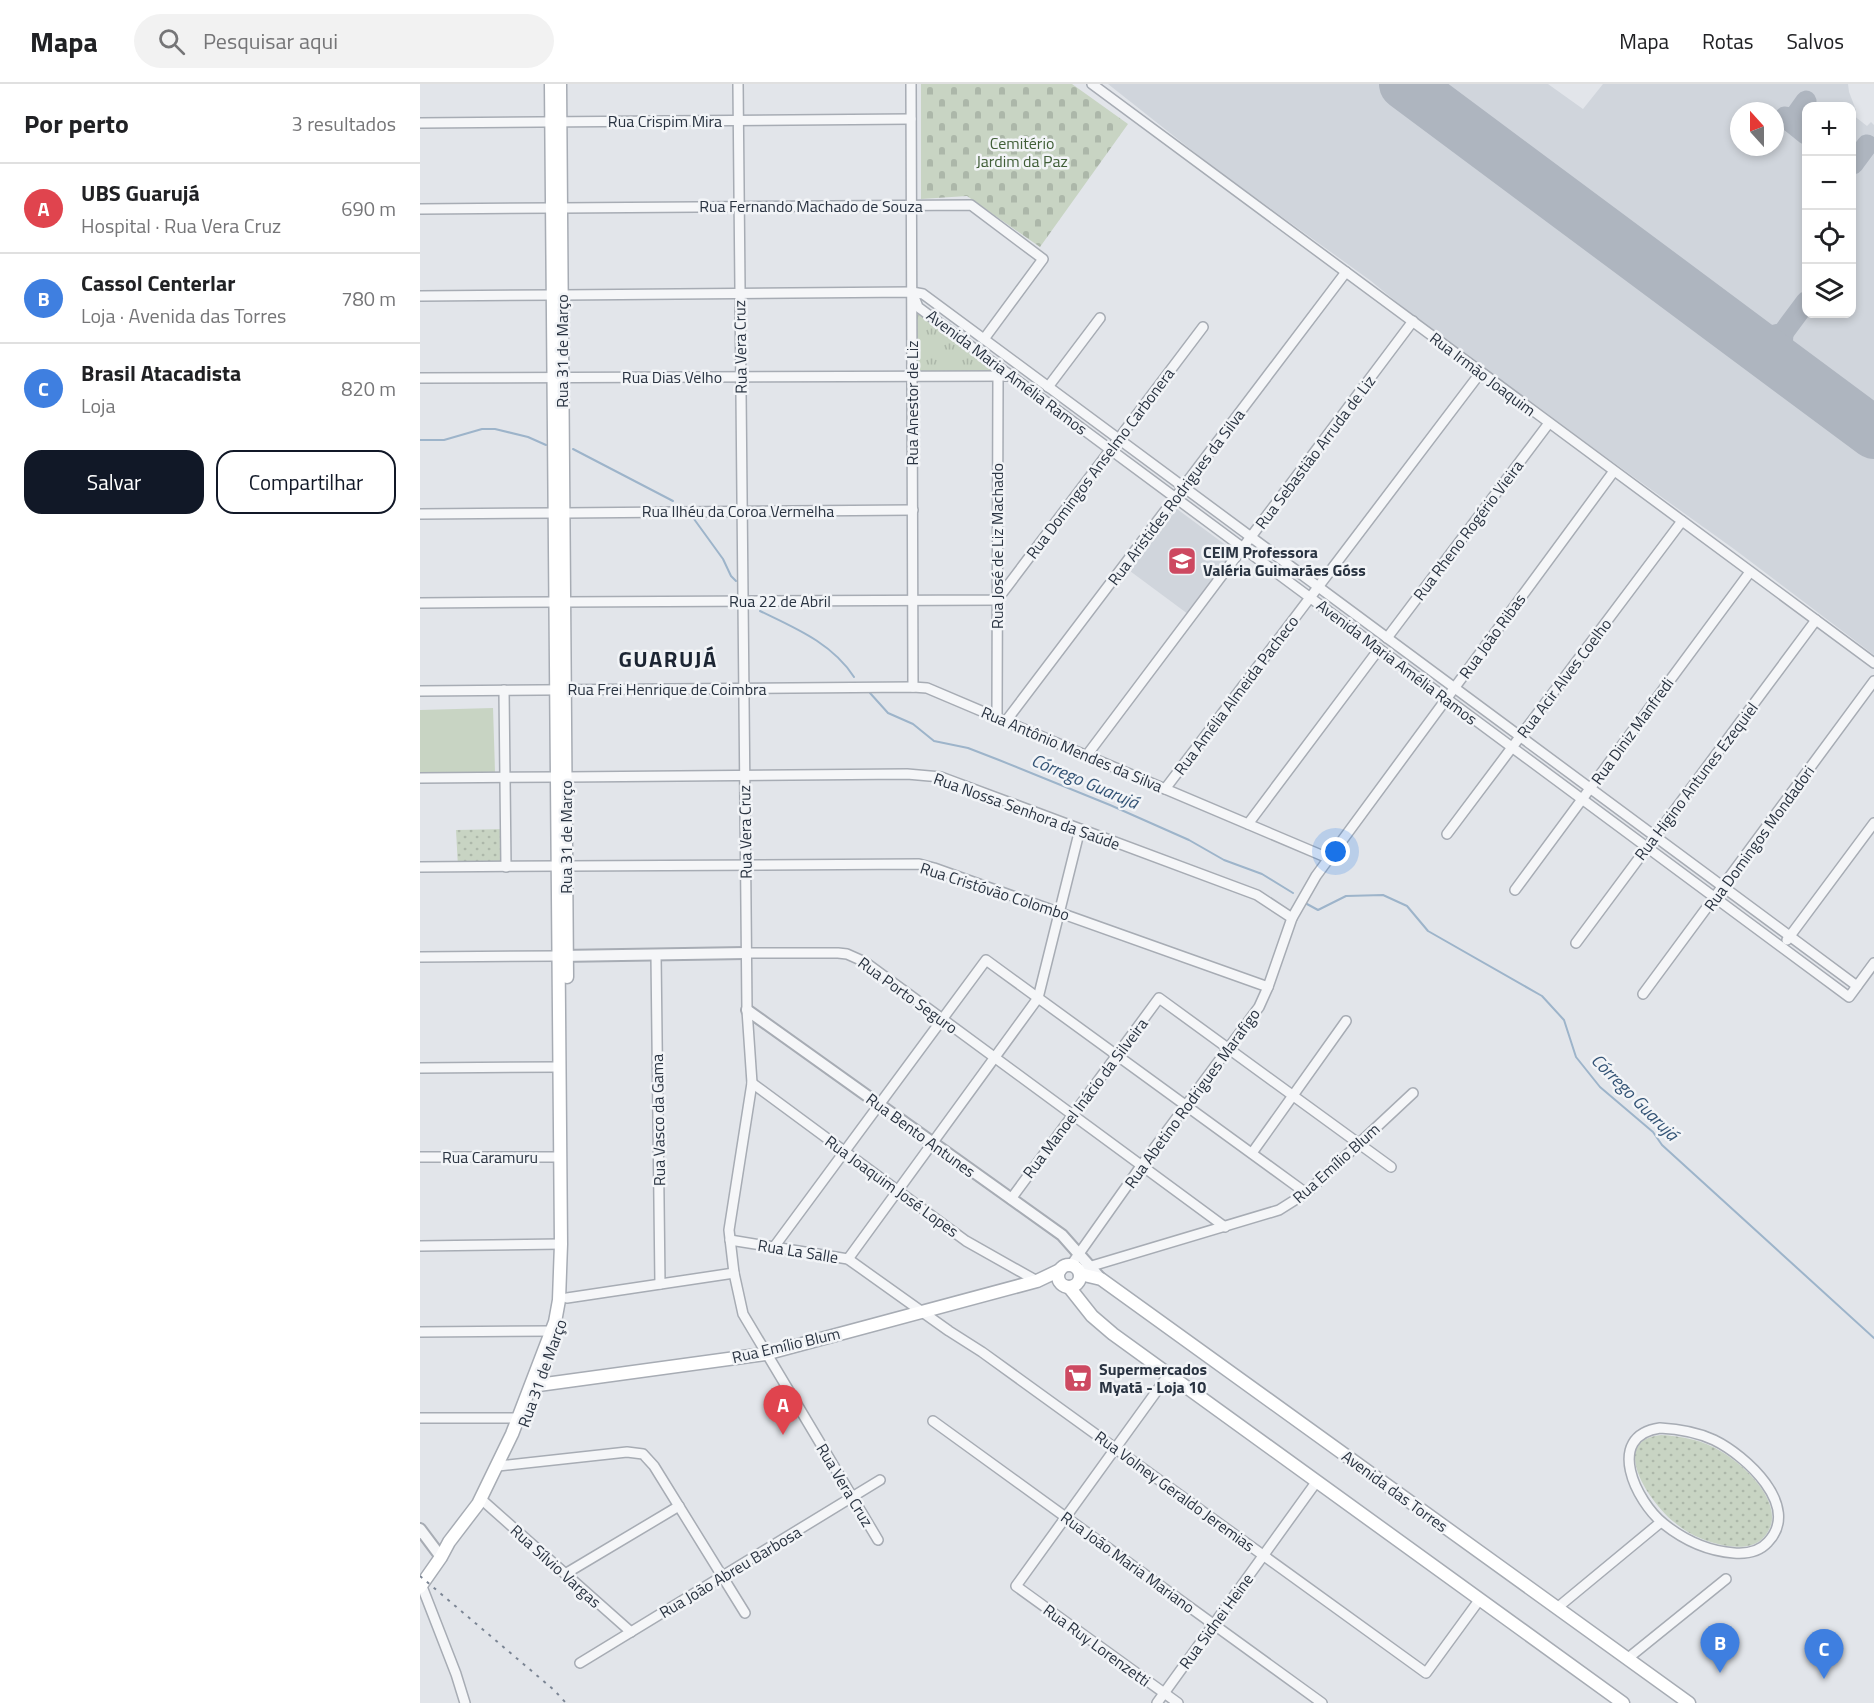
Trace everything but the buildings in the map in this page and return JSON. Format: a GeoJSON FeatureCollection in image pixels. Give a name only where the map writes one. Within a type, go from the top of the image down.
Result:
{"type":"FeatureCollection","features":[{"type":"Feature","properties":{"kind":"main road","name":"Rua 31 de Março"},"geometry":{"type":"LineString","coordinates":[[551,84],[556,122]]}},
{"type":"Feature","properties":{"kind":"main road","name":"Rua 31 de Março"},"geometry":{"type":"LineString","coordinates":[[420,1586],[441,1557],[458,1544],[484,1502],[502,1465],[563,1319],[567,1298],[569,1255],[563,956],[556,122],[560,84]]}},
{"type":"Feature","properties":{"kind":"main road","name":"Rua 31 de Março"},"geometry":{"type":"LineString","coordinates":[[502,1465],[518,1418],[535,1385],[559,1300],[563,956]]}},
{"type":"Feature","properties":{"kind":"main road","name":"Rua Emílio Blum"},"geometry":{"type":"LineString","coordinates":[[535,1385],[765,1354],[1073,1273]]}},
{"type":"Feature","properties":{"kind":"main road","name":"Avenida das Torres"},"geometry":{"type":"LineString","coordinates":[[1073,1273],[1101,1279],[1689,1703]]}},
{"type":"Feature","properties":{"kind":"main road"},"geometry":{"type":"LineString","coordinates":[[1073,1273],[1102,1325],[1623,1703]]}},
{"type":"Feature","properties":{"kind":"street","name":"Rua Vera Cruz"},"geometry":{"type":"LineString","coordinates":[[738,84],[746,953],[752,1083],[731,1210],[730,1240],[734,1274],[743,1314],[878,1540]]}},
{"type":"Feature","properties":{"kind":"street","name":"Rua Anestor de Liz"},"geometry":{"type":"LineString","coordinates":[[911,84],[913,687]]}},
{"type":"Feature","properties":{"kind":"street","name":"Rua Irmão Joaquim"},"geometry":{"type":"LineString","coordinates":[[1092,84],[1874,663]]}},
{"type":"Feature","properties":{"kind":"street","name":"Rua Crispim Mira"},"geometry":{"type":"LineString","coordinates":[[420,123],[911,119]]}},
{"type":"Feature","properties":{"kind":"street","name":"Rua Fernando Machado de Souza"},"geometry":{"type":"LineString","coordinates":[[420,209],[971,205],[1043,259],[984,339]]}},
{"type":"Feature","properties":{"kind":"street","name":"Rua Aristides Rodrigues da Silva"},"geometry":{"type":"LineString","coordinates":[[1002,719],[1184,487],[1346,272]]}},
{"type":"Feature","properties":{"kind":"street"},"geometry":{"type":"LineString","coordinates":[[420,296],[912,292]]}},
{"type":"Feature","properties":{"kind":"street","name":"Avenida Maria Amélia Ramos"},"geometry":{"type":"LineString","coordinates":[[912,292],[923,294],[1857,986],[1849,997],[918,307],[912,292]]}},
{"type":"Feature","properties":{"kind":"street"},"geometry":{"type":"LineString","coordinates":[[1048,387],[1100,318]]}},
{"type":"Feature","properties":{"kind":"street","name":"Rua Sebastião Arruda de Liz"},"geometry":{"type":"LineString","coordinates":[[1087,755],[1413,321]]}},
{"type":"Feature","properties":{"kind":"street","name":"Rua Domingos Anselmo Carbonera"},"geometry":{"type":"LineString","coordinates":[[997,600],[1203,327]]}},
{"type":"Feature","properties":{"kind":"street","name":"Rua Amélia Almeida Pacheco"},"geometry":{"type":"LineString","coordinates":[[1165,789],[1481,372]]}},
{"type":"Feature","properties":{"kind":"street","name":"Rua Dias Velho"},"geometry":{"type":"LineString","coordinates":[[420,378],[1033,375]]}},
{"type":"Feature","properties":{"kind":"street","name":"Rua José de Liz Machado"},"geometry":{"type":"LineString","coordinates":[[998,376],[997,600],[1002,719]]}},
{"type":"Feature","properties":{"kind":"street","name":"Rua Rheno Rogério Vieira"},"geometry":{"type":"LineString","coordinates":[[1387,638],[1549,423]]}},
{"type":"Feature","properties":{"kind":"street","name":"Rua João Ribas"},"geometry":{"type":"LineString","coordinates":[[1328,858],[1614,471]]}},
{"type":"Feature","properties":{"kind":"street","name":"Rua Ilhéu da Coroa Vermelha"},"geometry":{"type":"LineString","coordinates":[[420,514],[913,510]]}},
{"type":"Feature","properties":{"kind":"street","name":"Rua Acir Alves Coelho"},"geometry":{"type":"LineString","coordinates":[[1447,834],[1682,521]]}},
{"type":"Feature","properties":{"kind":"street","name":"Rua Diniz Manfredi"},"geometry":{"type":"LineString","coordinates":[[1515,890],[1750,572]]}},
{"type":"Feature","properties":{"kind":"street","name":"Rua 22 de Abril"},"geometry":{"type":"LineString","coordinates":[[420,603],[997,600]]}},
{"type":"Feature","properties":{"kind":"street","name":"Rua Higino Antunes Ezequiel"},"geometry":{"type":"LineString","coordinates":[[1576,943],[1816,620]]}},
{"type":"Feature","properties":{"kind":"street"},"geometry":{"type":"LineString","coordinates":[[1248,824],[1380,649]]}},
{"type":"Feature","properties":{"kind":"street","name":"Rua Domingos Mondadori"},"geometry":{"type":"LineString","coordinates":[[1643,994],[1874,681]]}},
{"type":"Feature","properties":{"kind":"street","name":"Rua Antônio Mendes da Silva"},"geometry":{"type":"LineString","coordinates":[[913,687],[941,693],[1328,858]]}},
{"type":"Feature","properties":{"kind":"street","name":"Rua Frei Henrique de Coimbra"},"geometry":{"type":"LineString","coordinates":[[420,691],[913,687]]}},
{"type":"Feature","properties":{"kind":"street"},"geometry":{"type":"LineString","coordinates":[[504,690],[506,867]]}},
{"type":"Feature","properties":{"kind":"street","name":"Rua Nossa Senhora da Saúde"},"geometry":{"type":"LineString","coordinates":[[420,778],[906,774],[941,777],[1257,895],[1292,918]]}},
{"type":"Feature","properties":{"kind":"street"},"geometry":{"type":"LineString","coordinates":[[1782,947],[1874,823]]}},
{"type":"Feature","properties":{"kind":"street"},"geometry":{"type":"LineString","coordinates":[[848,1259],[1038,998],[1080,829]]}},
{"type":"Feature","properties":{"kind":"street","name":"Rua Abetino Rodrigues Marafigo"},"geometry":{"type":"LineString","coordinates":[[1073,1273],[1080,1254],[1141,1166],[1259,1007],[1292,918],[1306,891],[1328,858]]}},
{"type":"Feature","properties":{"kind":"street","name":"Rua Cristóvão Colombo"},"geometry":{"type":"LineString","coordinates":[[420,867],[920,864],[1268,987]]}},
{"type":"Feature","properties":{"kind":"street","name":"Rua Porto Seguro"},"geometry":{"type":"LineString","coordinates":[[420,957],[847,954],[865,962],[1225,1227]]}},
{"type":"Feature","properties":{"kind":"street","name":"Rua Vasco da Gama"},"geometry":{"type":"LineString","coordinates":[[656,955],[660,1284]]}},
{"type":"Feature","properties":{"kind":"street"},"geometry":{"type":"LineString","coordinates":[[774,1247],[986,960],[1306,1193]]}},
{"type":"Feature","properties":{"kind":"street"},"geometry":{"type":"LineString","coordinates":[[1857,986],[1874,963]]}},
{"type":"Feature","properties":{"kind":"street","name":"Rua Manoel Inácio da Silveira"},"geometry":{"type":"LineString","coordinates":[[1011,1198],[1159,998],[1228,1048]]}},
{"type":"Feature","properties":{"kind":"street","name":"Rua Bento Antunes"},"geometry":{"type":"LineString","coordinates":[[747,1010],[1062,1235],[1080,1254],[1073,1273]]}},
{"type":"Feature","properties":{"kind":"street"},"geometry":{"type":"LineString","coordinates":[[1251,1153],[1346,1021]]}},
{"type":"Feature","properties":{"kind":"street"},"geometry":{"type":"LineString","coordinates":[[1228,1048],[1391,1167]]}},
{"type":"Feature","properties":{"kind":"street"},"geometry":{"type":"LineString","coordinates":[[420,1068],[560,1067]]}},
{"type":"Feature","properties":{"kind":"street","name":"Rua Joaquim José Lopes"},"geometry":{"type":"LineString","coordinates":[[752,1083],[976,1247],[1037,1281]]}},
{"type":"Feature","properties":{"kind":"street","name":"Rua Emílio Blum"},"geometry":{"type":"LineString","coordinates":[[1073,1273],[1279,1210],[1306,1193],[1413,1093]]}},
{"type":"Feature","properties":{"kind":"street","name":"Rua Caramuru"},"geometry":{"type":"LineString","coordinates":[[420,1157],[560,1157]]}},
{"type":"Feature","properties":{"kind":"street","name":"Rua La Salle"},"geometry":{"type":"LineString","coordinates":[[730,1240],[848,1259],[921,1312]]}},
{"type":"Feature","properties":{"kind":"street"},"geometry":{"type":"LineString","coordinates":[[420,1246],[561,1244]]}},
{"type":"Feature","properties":{"kind":"street"},"geometry":{"type":"LineString","coordinates":[[567,1298],[734,1274]]}},
{"type":"Feature","properties":{"kind":"street","name":"Rua Volney Geraldo Jeremias"},"geometry":{"type":"LineString","coordinates":[[921,1312],[982,1352],[1426,1673],[1480,1599]]}},
{"type":"Feature","properties":{"kind":"street"},"geometry":{"type":"LineString","coordinates":[[420,1332],[552,1331]]}},
{"type":"Feature","properties":{"kind":"street"},"geometry":{"type":"LineString","coordinates":[[1066,1517],[1169,1374]]}},
{"type":"Feature","properties":{"kind":"street"},"geometry":{"type":"LineString","coordinates":[[420,1418],[518,1418]]}},
{"type":"Feature","properties":{"kind":"street","name":"Rua João Maria Mariano"},"geometry":{"type":"LineString","coordinates":[[933,1421],[1322,1703]]}},
{"type":"Feature","properties":{"kind":"street"},"geometry":{"type":"LineString","coordinates":[[1660,1428],[1705,1437],[1726,1446],[1741,1457],[1755,1470],[1770,1490],[1779,1516],[1776,1530],[1769,1541],[1754,1551],[1742,1554],[1719,1551],[1697,1544],[1661,1522],[1638,1490],[1628,1464],[1630,1450],[1637,1439],[1648,1431],[1660,1428]]}},
{"type":"Feature","properties":{"kind":"street"},"geometry":{"type":"LineString","coordinates":[[502,1465],[635,1452],[643,1454],[649,1458],[745,1612]]}},
{"type":"Feature","properties":{"kind":"street","name":"Rua João Abreu Barbosa"},"geometry":{"type":"LineString","coordinates":[[580,1663],[880,1480]]}},
{"type":"Feature","properties":{"kind":"street","name":"Rua Sidnei Heine"},"geometry":{"type":"LineString","coordinates":[[1157,1703],[1317,1481]]}},
{"type":"Feature","properties":{"kind":"street","name":"Rua Sílvio Vargas"},"geometry":{"type":"LineString","coordinates":[[484,1502],[631,1632]]}},
{"type":"Feature","properties":{"kind":"street"},"geometry":{"type":"LineString","coordinates":[[565,1574],[679,1506]]}},
{"type":"Feature","properties":{"kind":"street","name":"Rua Ruy Lorenzetti"},"geometry":{"type":"LineString","coordinates":[[1066,1517],[1016,1586],[1178,1703]]}},
{"type":"Feature","properties":{"kind":"street"},"geometry":{"type":"LineString","coordinates":[[1557,1608],[1661,1522]]}},
{"type":"Feature","properties":{"kind":"street"},"geometry":{"type":"LineString","coordinates":[[420,1529],[441,1557]]}},
{"type":"Feature","properties":{"kind":"street"},"geometry":{"type":"LineString","coordinates":[[1627,1659],[1726,1579]]}},
{"type":"Feature","properties":{"kind":"street"},"geometry":{"type":"LineString","coordinates":[[420,1586],[456,1674],[465,1703]]}},
{"type":"Feature","properties":{"kind":"shaded area"},"geometry":{"type":"Polygon","coordinates":[[[1108,84],[1548,84],[1583,109],[1603,84],[1848,84],[1853,102],[1802,102],[1802,318],[1856,318],[1856,117],[1867,126],[1871,122],[1874,125],[1874,655],[1734,549],[1440,338],[1371,281],[1213,167],[1108,84]]]}},
{"type":"Feature","properties":{"kind":"shaded area","name":"CEIM Professora Valéria Guimarães Góss"},"geometry":{"type":"Polygon","coordinates":[[[1177,509],[1235,552],[1188,614],[1130,571],[1177,509]]]}},
{"type":"Feature","properties":{"kind":"green space","name":"Cemitério Jardim da Paz"},"geometry":{"type":"Polygon","coordinates":[[[921,84],[1072,84],[1128,124],[1040,247],[967,196],[921,199],[921,84]]]}},
{"type":"Feature","properties":{"kind":"green space"},"geometry":{"type":"Polygon","coordinates":[[[912,292],[919,307],[1011,376],[912,376],[912,292]]]}},
{"type":"Feature","properties":{"kind":"green space"},"geometry":{"type":"Polygon","coordinates":[[[493,708],[495,772],[420,774],[420,710],[493,708]]]}},
{"type":"Feature","properties":{"kind":"green space"},"geometry":{"type":"Polygon","coordinates":[[[506,829],[506,867],[458,867],[456,830],[506,829]]]}},
{"type":"Feature","properties":{"kind":"green space"},"geometry":{"type":"Polygon","coordinates":[[[1661,1435],[1707,1444],[1732,1458],[1752,1477],[1762,1488],[1772,1513],[1771,1525],[1761,1540],[1743,1547],[1713,1543],[1686,1531],[1665,1514],[1646,1489],[1635,1461],[1637,1449],[1645,1440],[1661,1435]]]}},
{"type":"Feature","properties":{"kind":"waterway","name":"Córrego Guarujá"},"geometry":{"type":"LineString","coordinates":[[420,440],[444,440],[482,429],[495,429],[528,437],[546,445]]}},
{"type":"Feature","properties":{"kind":"waterway","name":"Córrego Guarujá"},"geometry":{"type":"LineString","coordinates":[[573,449],[673,501]]}},
{"type":"Feature","properties":{"kind":"waterway","name":"Córrego Guarujá"},"geometry":{"type":"LineString","coordinates":[[694,519],[736,581]]}},
{"type":"Feature","properties":{"kind":"waterway","name":"Córrego Guarujá"},"geometry":{"type":"LineString","coordinates":[[760,611],[799,630],[824,646],[845,665],[854,677]]}},
{"type":"Feature","properties":{"kind":"waterway","name":"Córrego Guarujá"},"geometry":{"type":"LineString","coordinates":[[870,693],[888,713],[913,724],[934,741],[968,748],[1110,805],[1189,840],[1224,860],[1262,874],[1293,893]]}},
{"type":"Feature","properties":{"kind":"waterway","name":"Córrego Guarujá"},"geometry":{"type":"LineString","coordinates":[[1307,904],[1318,910],[1346,896],[1383,895],[1407,906],[1428,931],[1542,996],[1564,1020],[1576,1057],[1600,1087],[1653,1132],[1662,1145],[1874,1338]]}},
{"type":"Feature","properties":{"kind":"taxiway"},"geometry":{"type":"LineString","coordinates":[[1791,122],[1806,101]]}},
{"type":"Feature","properties":{"kind":"taxiway"},"geometry":{"type":"LineString","coordinates":[[1785,117],[1802,131]]}},
{"type":"Feature","properties":{"kind":"taxiway"},"geometry":{"type":"LineString","coordinates":[[1856,160],[1867,145]]}},
{"type":"Feature","properties":{"kind":"taxiway"},"geometry":{"type":"LineString","coordinates":[[1751,341],[1783,333],[1802,307]]}},
{"type":"Feature","properties":{"kind":"taxiway"},"geometry":{"type":"LineString","coordinates":[[1783,333],[1782,349],[1788,369]]}},
{"type":"Feature","properties":{"kind":"runway"},"geometry":{"type":"LineString","coordinates":[[1405,84],[1874,433]]}},
{"type":"Feature","properties":{"kind":"railway"},"geometry":{"type":"LineString","coordinates":[[420,1576],[554,1690],[566,1703]]}},
{"type":"Feature","properties":{"kind":"place","name":"CEIM Professora Valéria Guimarães Góss"},"geometry":{"type":"Point","coordinates":[1182,561]}},
{"type":"Feature","properties":{"kind":"place","name":"Supermercados Myatã - Loja 10"},"geometry":{"type":"Point","coordinates":[1078,1378]}},
{"type":"Feature","properties":{"kind":"place","name":"UBS Guarujá"},"geometry":{"type":"Point","coordinates":[783,1435]}},
{"type":"Feature","properties":{"kind":"place","name":"Cassol Centerlar"},"geometry":{"type":"Point","coordinates":[1720,1673]}},
{"type":"Feature","properties":{"kind":"place","name":"Brasil Atacadista"},"geometry":{"type":"Point","coordinates":[1824,1679]}},
{"type":"Feature","properties":{"kind":"district","name":"GUARUJÁ"},"geometry":{"type":"Point","coordinates":[668,659]}}]}
